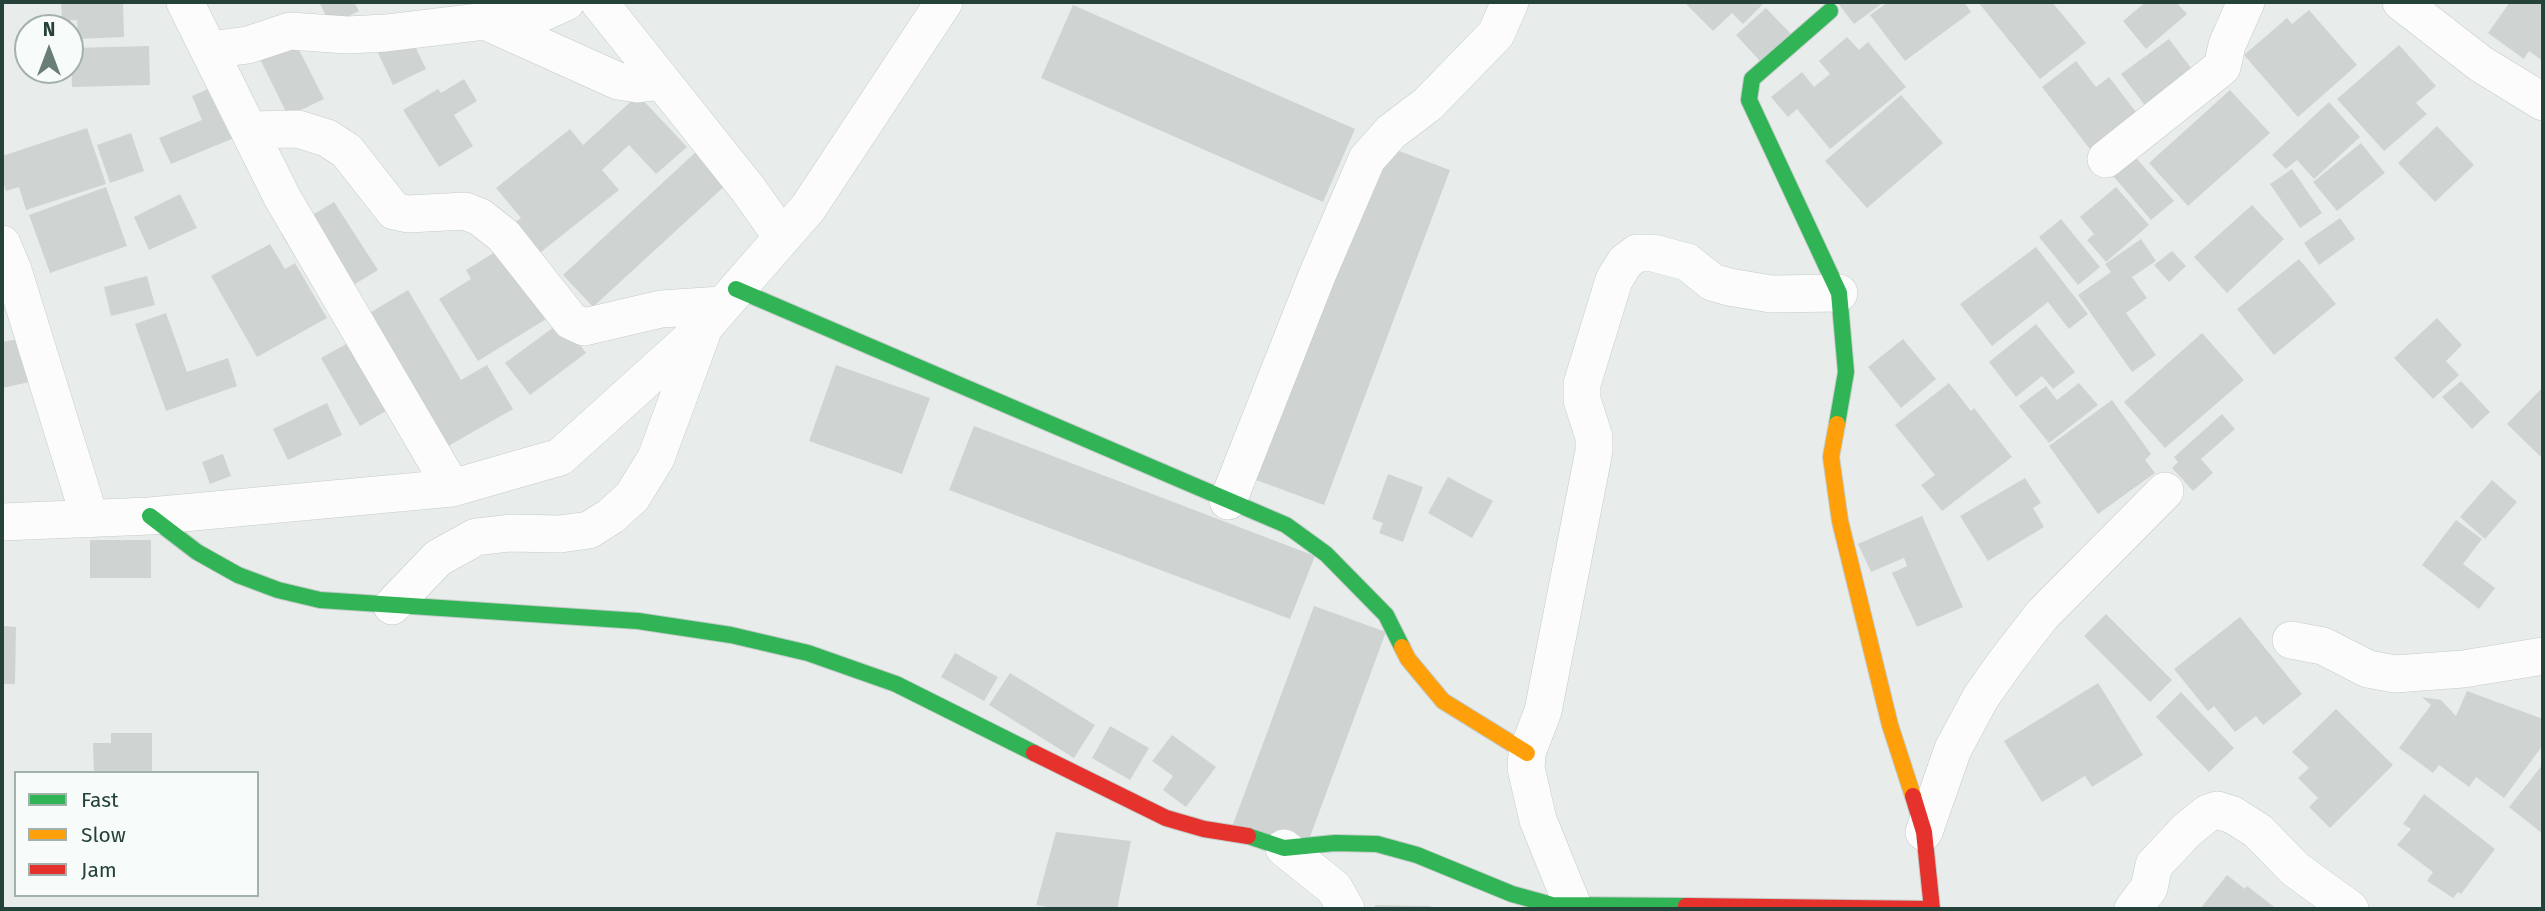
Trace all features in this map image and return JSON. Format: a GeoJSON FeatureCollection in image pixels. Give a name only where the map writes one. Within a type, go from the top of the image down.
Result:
{"type":"FeatureCollection","features":[{"type":"Feature","properties":{"kind":"street"},"geometry":{"type":"LineString","coordinates":[[185,2],[282,197],[452,488]]}},
{"type":"Feature","properties":{"kind":"street"},"geometry":{"type":"LineString","coordinates":[[209,50],[248,44],[290,31],[347,35],[386,33],[544,12],[566,2]]}},
{"type":"Feature","properties":{"kind":"street"},"geometry":{"type":"LineString","coordinates":[[599,2],[748,188],[782,237]]}},
{"type":"Feature","properties":{"kind":"street"},"geometry":{"type":"LineString","coordinates":[[2,522],[150,516],[452,488],[560,457],[721,307],[808,208],[944,2]]}},
{"type":"Feature","properties":{"kind":"street"},"geometry":{"type":"LineString","coordinates":[[1228,501],[1318,273],[1367,159],[1391,132],[1428,104],[1496,34],[1510,2]]}},
{"type":"Feature","properties":{"kind":"street"},"geometry":{"type":"LineString","coordinates":[[2106,159],[2222,67],[2246,2]]}},
{"type":"Feature","properties":{"kind":"street"},"geometry":{"type":"LineString","coordinates":[[2401,2],[2481,64],[2543,102]]}},
{"type":"Feature","properties":{"kind":"street"},"geometry":{"type":"LineString","coordinates":[[1284,848],[1335,843],[1377,844],[1416,855],[1512,894],[1552,905],[1932,909],[1924,832],[1889,725],[1840,521],[1831,457],[1846,372],[1839,293],[1749,100],[1752,79],[1830,10]]}},
{"type":"Feature","properties":{"kind":"street"},"geometry":{"type":"LineString","coordinates":[[482,20],[618,81],[638,84],[662,81]]}},
{"type":"Feature","properties":{"kind":"street"},"geometry":{"type":"LineString","coordinates":[[249,130],[298,129],[327,138],[346,151],[394,211],[408,214],[465,211],[480,217],[504,236],[571,321],[584,327],[661,309],[721,307],[1286,524],[1326,554],[1386,615],[1408,659],[1443,701],[1527,753]]}},
{"type":"Feature","properties":{"kind":"street"},"geometry":{"type":"LineString","coordinates":[[2,244],[13,271],[90,519]]}},
{"type":"Feature","properties":{"kind":"street"},"geometry":{"type":"LineString","coordinates":[[1572,904],[1538,820],[1527,768],[1527,753],[1544,711],[1594,451],[1594,437],[1582,400],[1582,384],[1614,280],[1625,262],[1637,254],[1653,254],[1687,262],[1712,282],[1729,287],[1772,294],[1839,293]]}},
{"type":"Feature","properties":{"kind":"street"},"geometry":{"type":"LineString","coordinates":[[392,607],[438,558],[476,537],[589,530],[611,516],[632,497],[656,458],[721,307]]}},
{"type":"Feature","properties":{"kind":"street"},"geometry":{"type":"LineString","coordinates":[[1924,832],[1953,749],[2005,663],[2042,615],[2165,491]]}},
{"type":"Feature","properties":{"kind":"street"},"geometry":{"type":"LineString","coordinates":[[150,516],[197,552],[258,583],[320,600],[392,607],[638,621],[731,635],[808,653],[895,684],[1166,818],[1204,830],[1244,835],[1284,848],[1334,888],[1346,909]]}},
{"type":"Feature","properties":{"kind":"street"},"geometry":{"type":"LineString","coordinates":[[2291,640],[2323,646],[2368,668],[2395,674],[2463,669],[2543,656]]}},
{"type":"Feature","properties":{"kind":"street"},"geometry":{"type":"LineString","coordinates":[[2133,909],[2148,888],[2154,865],[2187,830],[2208,813],[2217,810],[2233,815],[2258,831],[2295,869],[2350,909]]}},
{"type":"Feature","properties":{"kind":"building"},"geometry":{"type":"Polygon","coordinates":[[[61,2],[123,2],[124,37],[84,39],[84,14],[62,14],[61,2]]]}},
{"type":"Feature","properties":{"kind":"building"},"geometry":{"type":"Polygon","coordinates":[[[319,2],[354,2],[359,11],[331,25],[319,2]]]}},
{"type":"Feature","properties":{"kind":"building"},"geometry":{"type":"Polygon","coordinates":[[[1684,2],[1765,2],[1743,24],[1732,13],[1713,31],[1684,2]]]}},
{"type":"Feature","properties":{"kind":"building"},"geometry":{"type":"Polygon","coordinates":[[[1837,2],[1884,2],[1854,24],[1837,2]]]}},
{"type":"Feature","properties":{"kind":"building"},"geometry":{"type":"Polygon","coordinates":[[[1888,2],[1964,2],[1971,12],[1905,61],[1870,15],[1888,2]]]}},
{"type":"Feature","properties":{"kind":"building"},"geometry":{"type":"Polygon","coordinates":[[[1978,2],[2052,2],[2086,43],[2040,79],[1978,2]]]}},
{"type":"Feature","properties":{"kind":"building"},"geometry":{"type":"Polygon","coordinates":[[[2146,2],[2176,2],[2187,14],[2146,49],[2123,21],[2146,2]]]}},
{"type":"Feature","properties":{"kind":"building"},"geometry":{"type":"Polygon","coordinates":[[[2510,2],[2543,2],[2543,61],[2529,51],[2524,59],[2488,33],[2510,2]]]}},
{"type":"Feature","properties":{"kind":"building"},"geometry":{"type":"Polygon","coordinates":[[[1073,5],[1355,129],[1323,202],[1041,78],[1073,5]]]}},
{"type":"Feature","properties":{"kind":"building"},"geometry":{"type":"Polygon","coordinates":[[[1766,8],[1791,34],[1760,61],[1736,35],[1766,8]]]}},
{"type":"Feature","properties":{"kind":"building"},"geometry":{"type":"Polygon","coordinates":[[[2309,10],[2357,65],[2298,117],[2244,55],[2287,18],[2292,24],[2309,10]]]}},
{"type":"Feature","properties":{"kind":"building"},"geometry":{"type":"Polygon","coordinates":[[[410,36],[426,69],[393,85],[378,53],[410,36]]]}},
{"type":"Feature","properties":{"kind":"building"},"geometry":{"type":"Polygon","coordinates":[[[1847,37],[1859,50],[1868,42],[1906,87],[1830,149],[1797,109],[1788,117],[1771,97],[1802,72],[1814,87],[1830,74],[1819,61],[1847,37]]]}},
{"type":"Feature","properties":{"kind":"building"},"geometry":{"type":"Polygon","coordinates":[[[2169,39],[2201,81],[2153,116],[2121,74],[2169,39]]]}},
{"type":"Feature","properties":{"kind":"building"},"geometry":{"type":"Polygon","coordinates":[[[294,40],[324,99],[288,116],[259,57],[294,40]]]}},
{"type":"Feature","properties":{"kind":"building"},"geometry":{"type":"Polygon","coordinates":[[[2399,45],[2436,86],[2416,103],[2427,114],[2384,151],[2337,99],[2399,45]]]}},
{"type":"Feature","properties":{"kind":"building"},"geometry":{"type":"Polygon","coordinates":[[[149,46],[150,85],[72,87],[72,84],[84,84],[84,48],[149,46]]]}},
{"type":"Feature","properties":{"kind":"building"},"geometry":{"type":"Polygon","coordinates":[[[2076,61],[2096,87],[2109,77],[2143,121],[2096,157],[2042,87],[2076,61]]]}},
{"type":"Feature","properties":{"kind":"building"},"geometry":{"type":"Polygon","coordinates":[[[464,79],[477,101],[454,115],[473,146],[439,167],[403,110],[438,89],[441,93],[464,79]]]}},
{"type":"Feature","properties":{"kind":"building"},"geometry":{"type":"Polygon","coordinates":[[[213,87],[234,138],[171,164],[159,138],[202,120],[192,96],[213,87]]]}},
{"type":"Feature","properties":{"kind":"building"},"geometry":{"type":"Polygon","coordinates":[[[2230,90],[2270,133],[2188,206],[2149,163],[2230,90]]]}},
{"type":"Feature","properties":{"kind":"building"},"geometry":{"type":"Polygon","coordinates":[[[638,95],[687,147],[656,174],[629,145],[602,170],[619,190],[536,256],[511,225],[521,218],[496,188],[570,129],[583,145],[638,95]]]}},
{"type":"Feature","properties":{"kind":"building"},"geometry":{"type":"Polygon","coordinates":[[[1901,95],[1943,143],[1867,208],[1825,161],[1901,95]]]}},
{"type":"Feature","properties":{"kind":"building"},"geometry":{"type":"Polygon","coordinates":[[[2329,102],[2360,137],[2314,179],[2297,160],[2286,169],[2272,155],[2329,102]]]}},
{"type":"Feature","properties":{"kind":"building"},"geometry":{"type":"Polygon","coordinates":[[[2437,126],[2474,165],[2435,202],[2398,163],[2437,126]]]}},
{"type":"Feature","properties":{"kind":"building"},"geometry":{"type":"Polygon","coordinates":[[[87,128],[106,184],[26,210],[19,187],[6,191],[2,178],[2,156],[87,128]]]}},
{"type":"Feature","properties":{"kind":"building"},"geometry":{"type":"Polygon","coordinates":[[[131,133],[144,171],[110,183],[97,145],[131,133]]]}},
{"type":"Feature","properties":{"kind":"building"},"geometry":{"type":"Polygon","coordinates":[[[2361,143],[2385,173],[2337,211],[2313,182],[2361,143]]]}},
{"type":"Feature","properties":{"kind":"building"},"geometry":{"type":"Polygon","coordinates":[[[1383,145],[1450,170],[1324,505],[1256,480],[1383,145]]]}},
{"type":"Feature","properties":{"kind":"building"},"geometry":{"type":"Polygon","coordinates":[[[699,149],[729,182],[593,307],[563,275],[699,149]]]}},
{"type":"Feature","properties":{"kind":"building"},"geometry":{"type":"Polygon","coordinates":[[[2130,151],[2174,201],[2151,220],[2108,170],[2130,151]]]}},
{"type":"Feature","properties":{"kind":"building"},"geometry":{"type":"Polygon","coordinates":[[[2292,169],[2322,213],[2300,228],[2270,184],[2292,169]]]}},
{"type":"Feature","properties":{"kind":"building"},"geometry":{"type":"Polygon","coordinates":[[[106,187],[127,246],[50,273],[29,215],[106,187]]]}},
{"type":"Feature","properties":{"kind":"building"},"geometry":{"type":"Polygon","coordinates":[[[2116,187],[2149,225],[2106,262],[2087,240],[2094,234],[2080,217],[2116,187]]]}},
{"type":"Feature","properties":{"kind":"building"},"geometry":{"type":"Polygon","coordinates":[[[180,194],[197,228],[149,250],[134,217],[180,194]]]}},
{"type":"Feature","properties":{"kind":"building"},"geometry":{"type":"Polygon","coordinates":[[[334,202],[378,270],[324,303],[281,234],[334,202]]]}},
{"type":"Feature","properties":{"kind":"building"},"geometry":{"type":"Polygon","coordinates":[[[2252,205],[2284,239],[2227,293],[2194,257],[2252,205]]]}},
{"type":"Feature","properties":{"kind":"building"},"geometry":{"type":"Polygon","coordinates":[[[2340,218],[2355,239],[2319,265],[2304,243],[2340,218]]]}},
{"type":"Feature","properties":{"kind":"building"},"geometry":{"type":"Polygon","coordinates":[[[2061,219],[2100,267],[2078,285],[2039,237],[2061,219]]]}},
{"type":"Feature","properties":{"kind":"building"},"geometry":{"type":"Polygon","coordinates":[[[2141,239],[2156,261],[2132,277],[2147,298],[2126,313],[2156,355],[2132,372],[2078,295],[2111,272],[2105,264],[2141,239]]]}},
{"type":"Feature","properties":{"kind":"building"},"geometry":{"type":"Polygon","coordinates":[[[270,244],[285,269],[295,263],[327,318],[257,357],[211,276],[270,244]]]}},
{"type":"Feature","properties":{"kind":"building"},"geometry":{"type":"Polygon","coordinates":[[[2036,247],[2088,314],[2069,329],[2048,302],[1992,346],[1960,304],[2036,247]]]}},
{"type":"Feature","properties":{"kind":"building"},"geometry":{"type":"Polygon","coordinates":[[[500,249],[551,316],[478,361],[439,299],[471,279],[466,270],[500,249]]]}},
{"type":"Feature","properties":{"kind":"building"},"geometry":{"type":"Polygon","coordinates":[[[2172,251],[2186,266],[2169,282],[2154,265],[2172,251]]]}},
{"type":"Feature","properties":{"kind":"building"},"geometry":{"type":"Polygon","coordinates":[[[2299,259],[2336,304],[2274,355],[2237,309],[2299,259]]]}},
{"type":"Feature","properties":{"kind":"building"},"geometry":{"type":"Polygon","coordinates":[[[147,276],[155,305],[111,316],[104,287],[147,276]]]}},
{"type":"Feature","properties":{"kind":"building"},"geometry":{"type":"Polygon","coordinates":[[[408,290],[461,380],[487,365],[513,409],[443,449],[366,315],[408,290]]]}},
{"type":"Feature","properties":{"kind":"building"},"geometry":{"type":"Polygon","coordinates":[[[166,313],[187,372],[228,358],[237,386],[166,411],[135,324],[166,313]]]}},
{"type":"Feature","properties":{"kind":"building"},"geometry":{"type":"Polygon","coordinates":[[[2437,318],[2462,345],[2446,361],[2459,375],[2433,399],[2394,358],[2437,318]]]}},
{"type":"Feature","properties":{"kind":"building"},"geometry":{"type":"Polygon","coordinates":[[[562,321],[586,353],[530,395],[505,363],[562,321]]]}},
{"type":"Feature","properties":{"kind":"building"},"geometry":{"type":"Polygon","coordinates":[[[2036,324],[2075,372],[2053,389],[2042,376],[2016,397],[1989,362],[2036,324]]]}},
{"type":"Feature","properties":{"kind":"building"},"geometry":{"type":"Polygon","coordinates":[[[2202,333],[2244,380],[2165,448],[2124,402],[2202,333]]]}},
{"type":"Feature","properties":{"kind":"building"},"geometry":{"type":"Polygon","coordinates":[[[23,338],[34,381],[2,388],[2,342],[23,338]]]}},
{"type":"Feature","properties":{"kind":"building"},"geometry":{"type":"Polygon","coordinates":[[[1903,339],[1936,379],[1901,408],[1868,367],[1903,339]]]}},
{"type":"Feature","properties":{"kind":"building"},"geometry":{"type":"Polygon","coordinates":[[[348,343],[386,411],[360,426],[321,358],[348,343]]]}},
{"type":"Feature","properties":{"kind":"building"},"geometry":{"type":"Polygon","coordinates":[[[836,365],[930,398],[902,474],[809,441],[836,365]]]}},
{"type":"Feature","properties":{"kind":"building"},"geometry":{"type":"Polygon","coordinates":[[[2461,381],[2490,412],[2472,429],[2442,397],[2461,381]]]}},
{"type":"Feature","properties":{"kind":"building"},"geometry":{"type":"Polygon","coordinates":[[[1949,383],[1971,411],[1974,408],[2012,457],[1942,511],[1921,485],[1935,475],[1895,425],[1949,383]]]}},
{"type":"Feature","properties":{"kind":"building"},"geometry":{"type":"Polygon","coordinates":[[[2079,383],[2098,405],[2049,443],[2019,406],[2046,386],[2057,400],[2079,383]]]}},
{"type":"Feature","properties":{"kind":"building"},"geometry":{"type":"Polygon","coordinates":[[[2543,387],[2543,459],[2507,424],[2543,387]]]}},
{"type":"Feature","properties":{"kind":"building"},"geometry":{"type":"Polygon","coordinates":[[[2112,400],[2151,454],[2145,460],[2155,473],[2098,514],[2049,446],[2112,400]]]}},
{"type":"Feature","properties":{"kind":"building"},"geometry":{"type":"Polygon","coordinates":[[[327,403],[342,435],[288,460],[273,429],[327,403]]]}},
{"type":"Feature","properties":{"kind":"building"},"geometry":{"type":"Polygon","coordinates":[[[2222,414],[2235,429],[2201,459],[2213,473],[2193,491],[2172,468],[2178,462],[2174,457],[2222,414]]]}},
{"type":"Feature","properties":{"kind":"building"},"geometry":{"type":"Polygon","coordinates":[[[974,426],[1315,556],[1290,619],[949,490],[974,426]]]}},
{"type":"Feature","properties":{"kind":"building"},"geometry":{"type":"Polygon","coordinates":[[[223,454],[231,476],[210,484],[202,462],[223,454]]]}},
{"type":"Feature","properties":{"kind":"building"},"geometry":{"type":"Polygon","coordinates":[[[1388,474],[1423,487],[1403,542],[1379,533],[1383,523],[1372,519],[1388,474]]]}},
{"type":"Feature","properties":{"kind":"building"},"geometry":{"type":"Polygon","coordinates":[[[1448,477],[1493,501],[1472,538],[1428,513],[1448,477]]]}},
{"type":"Feature","properties":{"kind":"building"},"geometry":{"type":"Polygon","coordinates":[[[2025,478],[2041,503],[2033,508],[2044,527],[1988,561],[1960,516],[2025,478]]]}},
{"type":"Feature","properties":{"kind":"building"},"geometry":{"type":"Polygon","coordinates":[[[2492,480],[2517,502],[2485,539],[2460,517],[2492,480]]]}},
{"type":"Feature","properties":{"kind":"building"},"geometry":{"type":"Polygon","coordinates":[[[1922,516],[1963,607],[1917,627],[1892,573],[1907,566],[1904,558],[1871,572],[1858,544],[1922,516]]]}},
{"type":"Feature","properties":{"kind":"building"},"geometry":{"type":"Polygon","coordinates":[[[2456,520],[2482,539],[2463,564],[2495,588],[2479,609],[2422,565],[2456,520]]]}},
{"type":"Feature","properties":{"kind":"building"},"geometry":{"type":"Polygon","coordinates":[[[90,540],[151,540],[151,578],[90,578],[90,540]]]}},
{"type":"Feature","properties":{"kind":"building"},"geometry":{"type":"Polygon","coordinates":[[[1314,606],[1386,632],[1301,861],[1229,835],[1314,606]]]}},
{"type":"Feature","properties":{"kind":"building"},"geometry":{"type":"Polygon","coordinates":[[[2106,614],[2172,680],[2150,702],[2084,636],[2106,614]]]}},
{"type":"Feature","properties":{"kind":"building"},"geometry":{"type":"Polygon","coordinates":[[[2240,617],[2302,694],[2263,725],[2256,716],[2235,732],[2214,706],[2208,711],[2174,669],[2240,617]]]}},
{"type":"Feature","properties":{"kind":"building"},"geometry":{"type":"Polygon","coordinates":[[[2,626],[16,627],[15,684],[2,684],[2,626]]]}},
{"type":"Feature","properties":{"kind":"building"},"geometry":{"type":"Polygon","coordinates":[[[955,653],[998,677],[984,701],[941,677],[955,653]]]}},
{"type":"Feature","properties":{"kind":"building"},"geometry":{"type":"Polygon","coordinates":[[[1010,673],[1095,725],[1074,758],[989,705],[1010,673]]]}},
{"type":"Feature","properties":{"kind":"building"},"geometry":{"type":"Polygon","coordinates":[[[2098,683],[2143,755],[2092,787],[2085,776],[2042,802],[2004,741],[2098,683]]]}},
{"type":"Feature","properties":{"kind":"building"},"geometry":{"type":"Polygon","coordinates":[[[2467,691],[2543,719],[2543,745],[2504,798],[2476,777],[2469,787],[2439,765],[2433,773],[2399,748],[2431,705],[2422,697],[2441,700],[2456,716],[2467,691]]]}},
{"type":"Feature","properties":{"kind":"building"},"geometry":{"type":"Polygon","coordinates":[[[2181,692],[2234,748],[2209,772],[2156,717],[2181,692]]]}},
{"type":"Feature","properties":{"kind":"building"},"geometry":{"type":"Polygon","coordinates":[[[2336,709],[2393,765],[2330,828],[2309,807],[2318,798],[2298,778],[2309,768],[2292,752],[2336,709]]]}},
{"type":"Feature","properties":{"kind":"building"},"geometry":{"type":"Polygon","coordinates":[[[1110,726],[1149,748],[1130,780],[1092,758],[1110,726]]]}},
{"type":"Feature","properties":{"kind":"building"},"geometry":{"type":"Polygon","coordinates":[[[111,733],[152,733],[152,771],[94,771],[93,743],[111,743],[111,733]]]}},
{"type":"Feature","properties":{"kind":"building"},"geometry":{"type":"Polygon","coordinates":[[[1172,735],[1216,767],[1186,807],[1163,790],[1173,776],[1152,761],[1172,735]]]}},
{"type":"Feature","properties":{"kind":"building"},"geometry":{"type":"Polygon","coordinates":[[[2543,764],[2543,834],[2509,807],[2543,764]]]}},
{"type":"Feature","properties":{"kind":"building"},"geometry":{"type":"Polygon","coordinates":[[[2424,794],[2495,849],[2461,894],[2458,892],[2453,898],[2427,881],[2433,872],[2397,845],[2411,829],[2403,824],[2424,794]]]}},
{"type":"Feature","properties":{"kind":"building"},"geometry":{"type":"Polygon","coordinates":[[[1056,832],[1131,841],[1117,909],[1060,909],[1036,905],[1056,832]]]}},
{"type":"Feature","properties":{"kind":"building"},"geometry":{"type":"Polygon","coordinates":[[[2227,875],[2245,889],[2247,886],[2277,909],[2200,909],[2227,875]]]}},
{"type":"Feature","properties":{"kind":"building"},"geometry":{"type":"Polygon","coordinates":[[[1375,905],[1431,906],[1431,909],[1375,909],[1375,905]]]}},
{"type":"Feature","properties":{"kind":"traffic: fast"},"geometry":{"type":"LineString","coordinates":[[1830,11],[1752,79],[1749,100],[1839,293],[1846,372],[1837,424]]}},
{"type":"Feature","properties":{"kind":"traffic: fast"},"geometry":{"type":"LineString","coordinates":[[736,289],[1286,525],[1326,554],[1386,615],[1402,647]]}},
{"type":"Feature","properties":{"kind":"traffic: fast"},"geometry":{"type":"LineString","coordinates":[[150,516],[197,552],[238,575],[278,590],[320,600],[638,621],[731,635],[808,653],[896,684],[1034,753]]}},
{"type":"Feature","properties":{"kind":"traffic: fast"},"geometry":{"type":"LineString","coordinates":[[1248,836],[1284,848],[1335,843],[1377,844],[1417,855],[1512,894],[1552,905],[1686,906]]}},
{"type":"Feature","properties":{"kind":"traffic: slow"},"geometry":{"type":"LineString","coordinates":[[1837,424],[1831,457],[1840,521],[1890,725],[1913,796]]}},
{"type":"Feature","properties":{"kind":"traffic: slow"},"geometry":{"type":"LineString","coordinates":[[1402,647],[1408,659],[1443,701],[1527,753]]}},
{"type":"Feature","properties":{"kind":"traffic: jam"},"geometry":{"type":"LineString","coordinates":[[1034,753],[1166,818],[1204,829],[1248,836]]}},
{"type":"Feature","properties":{"kind":"traffic: jam"},"geometry":{"type":"LineString","coordinates":[[1686,906],[1932,909],[1924,832],[1913,796]]}}]}
